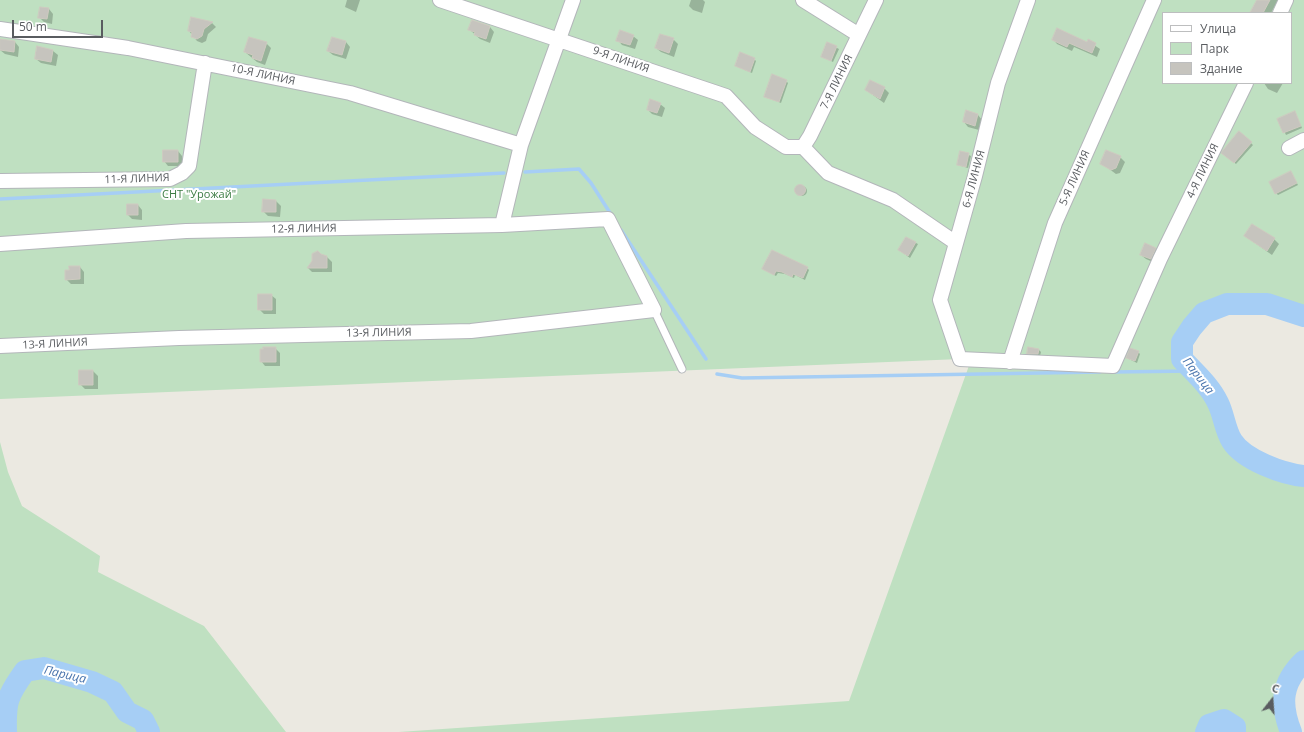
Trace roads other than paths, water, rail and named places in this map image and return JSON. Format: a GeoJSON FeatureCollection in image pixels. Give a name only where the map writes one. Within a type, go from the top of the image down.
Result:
{"type":"FeatureCollection","features":[{"type":"Feature","properties":{"kind":"street","name":"9-Я ЛИНИЯ"},"geometry":{"type":"LineString","coordinates":[[440,0],[558,38],[726,96],[755,127],[786,147],[803,147]]}},
{"type":"Feature","properties":{"kind":"street"},"geometry":{"type":"LineString","coordinates":[[502,225],[521,145],[558,38],[573,0]]}},
{"type":"Feature","properties":{"kind":"street"},"geometry":{"type":"LineString","coordinates":[[803,0],[859,35]]}},
{"type":"Feature","properties":{"kind":"street","name":"7-Я ЛИНИЯ"},"geometry":{"type":"LineString","coordinates":[[803,147],[810,136],[876,0]]}},
{"type":"Feature","properties":{"kind":"street","name":"6-Я ЛИНИЯ"},"geometry":{"type":"LineString","coordinates":[[1010,362],[960,359],[940,300],[975,176],[998,83],[1028,0]]}},
{"type":"Feature","properties":{"kind":"street","name":"5-Я ЛИНИЯ"},"geometry":{"type":"LineString","coordinates":[[1010,362],[1055,223],[1154,0]]}},
{"type":"Feature","properties":{"kind":"street"},"geometry":{"type":"LineString","coordinates":[[1280,12],[1286,0]]}},
{"type":"Feature","properties":{"kind":"street","name":"10-Я ЛИНИЯ"},"geometry":{"type":"LineString","coordinates":[[0,28],[128,48],[350,93],[521,145]]}},
{"type":"Feature","properties":{"kind":"street","name":"11-Я ЛИНИЯ"},"geometry":{"type":"LineString","coordinates":[[0,181],[170,179],[182,173],[188,166],[206,63]]}},
{"type":"Feature","properties":{"kind":"street","name":"4-Я ЛИНИЯ"},"geometry":{"type":"LineString","coordinates":[[1010,362],[1113,366],[1160,259],[1246,84]]}},
{"type":"Feature","properties":{"kind":"street"},"geometry":{"type":"LineString","coordinates":[[1289,148],[1304,140]]}},
{"type":"Feature","properties":{"kind":"street"},"geometry":{"type":"LineString","coordinates":[[803,147],[828,173],[893,200],[956,243]]}},
{"type":"Feature","properties":{"kind":"street","name":"12-Я ЛИНИЯ"},"geometry":{"type":"LineString","coordinates":[[0,244],[186,231],[502,225],[608,219],[654,310]]}},
{"type":"Feature","properties":{"kind":"street","name":"13-Я ЛИНИЯ"},"geometry":{"type":"LineString","coordinates":[[0,346],[179,338],[471,331],[654,310]]}},
{"type":"Feature","properties":{"kind":"lane"},"geometry":{"type":"LineString","coordinates":[[654,310],[682,369]]}},
{"type":"Feature","properties":{"kind":"waterway"},"geometry":{"type":"LineString","coordinates":[[525,172],[579,169],[591,183],[612,216]]}},
{"type":"Feature","properties":{"kind":"waterway"},"geometry":{"type":"LineString","coordinates":[[0,199],[504,173]]}},
{"type":"Feature","properties":{"kind":"waterway"},"geometry":{"type":"LineString","coordinates":[[621,230],[706,359]]}},
{"type":"Feature","properties":{"kind":"waterway","name":"Парица"},"geometry":{"type":"LineString","coordinates":[[1304,316],[1267,304],[1227,304],[1204,313],[1182,342],[1182,359],[1202,380],[1215,397],[1230,437],[1238,448],[1245,454],[1265,465],[1295,475],[1304,476]]}},
{"type":"Feature","properties":{"kind":"waterway"},"geometry":{"type":"LineString","coordinates":[[1112,372],[1193,371]]}},
{"type":"Feature","properties":{"kind":"waterway"},"geometry":{"type":"LineString","coordinates":[[717,374],[742,378],[1100,372]]}},
{"type":"Feature","properties":{"kind":"waterway","name":"Парица"},"geometry":{"type":"LineString","coordinates":[[1291,732],[1285,712],[1285,694],[1291,677],[1304,661]]}},
{"type":"Feature","properties":{"kind":"waterway","name":"Парица"},"geometry":{"type":"LineString","coordinates":[[6,732],[8,700],[14,687],[25,671],[44,668],[92,682],[113,692],[127,712],[143,720],[149,732]]}},
{"type":"Feature","properties":{"kind":"waterway","name":"Парица"},"geometry":{"type":"LineString","coordinates":[[1206,732],[1209,725],[1224,720],[1235,727],[1235,732]]}},
{"type":"Feature","properties":{"kind":"park label","name":"СНТ \"Урожай\""},"geometry":{"type":"Point","coordinates":[199,195]}}]}
